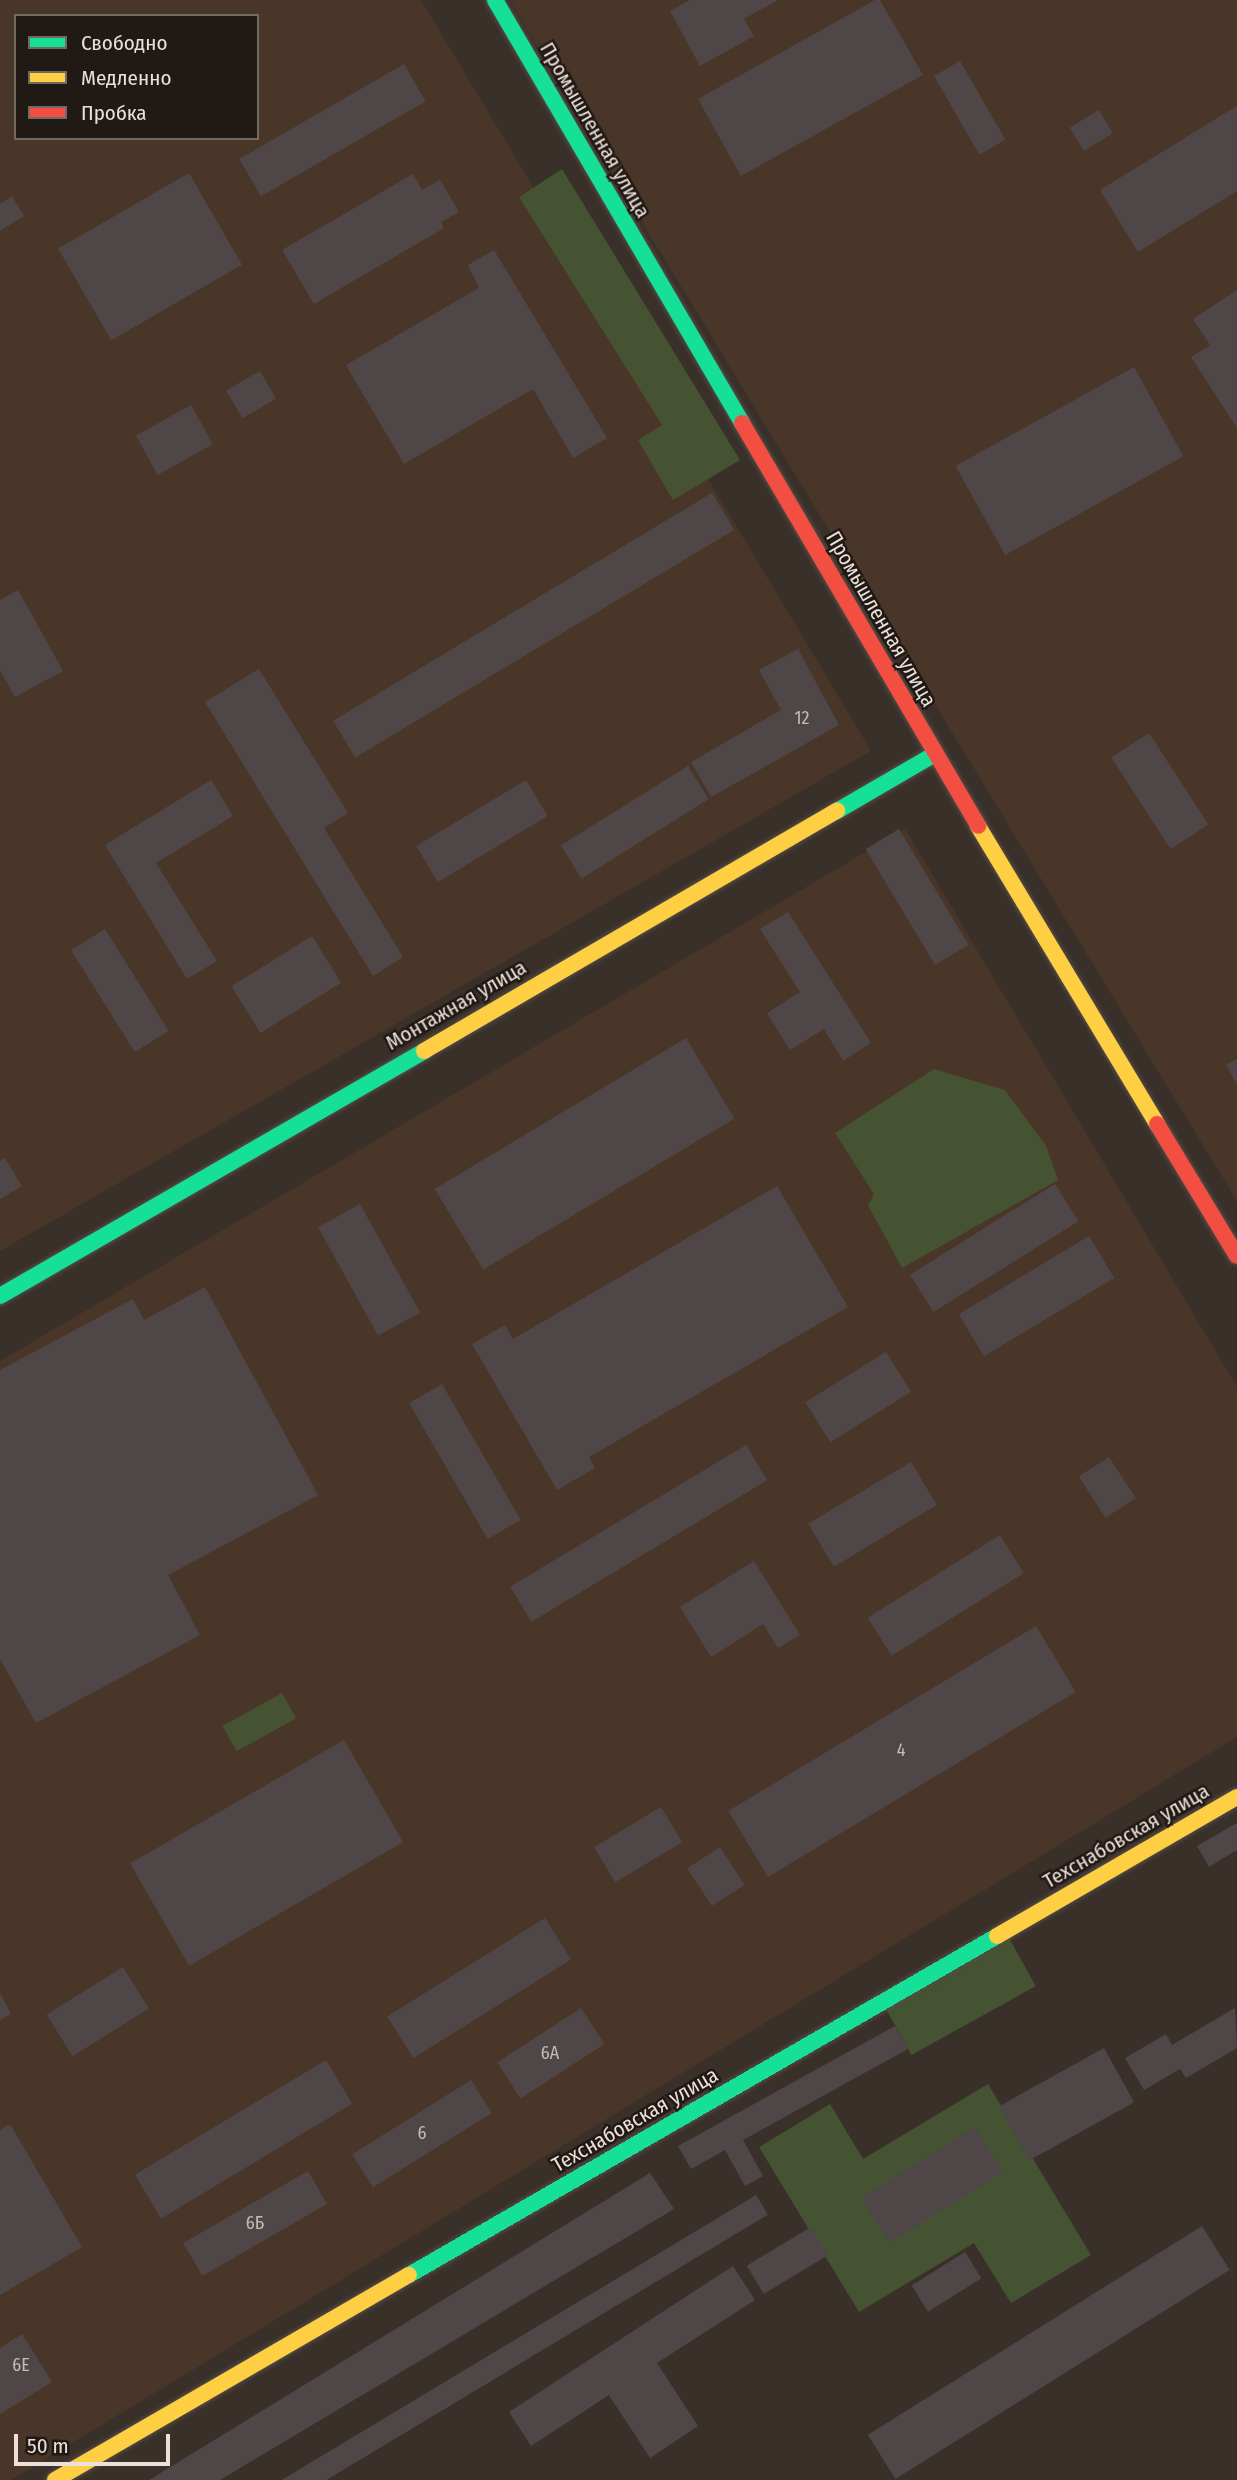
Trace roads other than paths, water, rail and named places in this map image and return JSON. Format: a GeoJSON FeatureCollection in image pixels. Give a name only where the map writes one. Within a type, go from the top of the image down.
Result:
{"type":"FeatureCollection","features":[{"type":"Feature","properties":{"kind":"street","name":"Промышленная улица"},"geometry":{"type":"LineString","coordinates":[[495,0],[935,754],[1237,1256]]}},
{"type":"Feature","properties":{"kind":"street","name":"Монтажная улица"},"geometry":{"type":"LineString","coordinates":[[0,1296],[935,754]]}},
{"type":"Feature","properties":{"kind":"street","name":"Техснабовская улица"},"geometry":{"type":"LineString","coordinates":[[55,2480],[1237,1797]]}}]}
